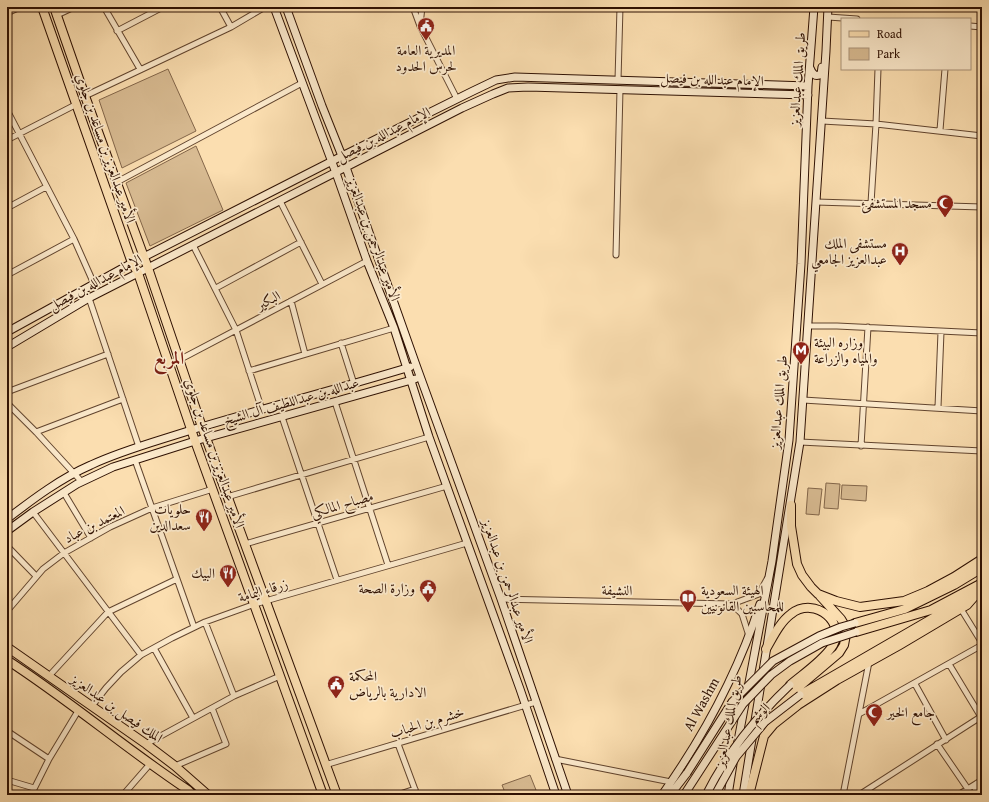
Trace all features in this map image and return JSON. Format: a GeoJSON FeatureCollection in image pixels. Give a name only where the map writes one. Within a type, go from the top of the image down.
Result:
{"type":"FeatureCollection","features":[{"type":"Feature","properties":{"kind":"main road","name":"الأمير عبدالعزيز بن مساعد بن جلوي"},"geometry":{"type":"LineString","coordinates":[[42,7],[132,264],[138,273],[195,441],[323,795]]}},
{"type":"Feature","properties":{"kind":"main road","name":"الأمير عبدالعزيز بن مساعد بن جلوي"},"geometry":{"type":"LineString","coordinates":[[56,11],[85,96],[148,268],[202,427],[336,795]]}},
{"type":"Feature","properties":{"kind":"main road"},"geometry":{"type":"LineString","coordinates":[[765,722],[780,703],[839,652],[844,645],[848,629],[802,575],[797,564],[791,526],[791,505]]}},
{"type":"Feature","properties":{"kind":"main road"},"geometry":{"type":"LineString","coordinates":[[818,594],[836,601],[860,606],[904,601],[928,591],[954,577],[982,559]]}},
{"type":"Feature","properties":{"kind":"main road"},"geometry":{"type":"LineString","coordinates":[[855,623],[905,609],[954,585],[982,568]]}},
{"type":"Feature","properties":{"kind":"main road"},"geometry":{"type":"LineString","coordinates":[[749,795],[764,736],[774,724],[798,705],[837,680],[967,605],[982,586]]}},
{"type":"Feature","properties":{"kind":"main road"},"geometry":{"type":"LineString","coordinates":[[856,632],[931,610],[982,586]]}},
{"type":"Feature","properties":{"kind":"main road"},"geometry":{"type":"LineString","coordinates":[[800,695],[940,614],[982,586]]}},
{"type":"Feature","properties":{"kind":"main road"},"geometry":{"type":"LineString","coordinates":[[766,649],[779,627],[790,614],[800,608],[817,608],[824,611],[830,618],[834,624],[836,633],[832,647],[790,685]]}},
{"type":"Feature","properties":{"kind":"main road","name":"الملك فيصل بن عبدالعزيز"},"geometry":{"type":"LineString","coordinates":[[7,647],[146,744],[175,766],[208,795]]}},
{"type":"Feature","properties":{"kind":"main road","name":"الملك فيصل بن عبدالعزيز"},"geometry":{"type":"LineString","coordinates":[[7,660],[32,676],[193,795]]}},
{"type":"Feature","properties":{"kind":"street"},"geometry":{"type":"LineString","coordinates":[[7,13],[20,7]]}},
{"type":"Feature","properties":{"kind":"street"},"geometry":{"type":"LineString","coordinates":[[56,11],[74,7]]}},
{"type":"Feature","properties":{"kind":"street"},"geometry":{"type":"LineString","coordinates":[[104,7],[140,69]]}},
{"type":"Feature","properties":{"kind":"street"},"geometry":{"type":"LineString","coordinates":[[117,31],[163,7]]}},
{"type":"Feature","properties":{"kind":"street"},"geometry":{"type":"LineString","coordinates":[[220,7],[231,27]]}},
{"type":"Feature","properties":{"kind":"street"},"geometry":{"type":"LineString","coordinates":[[85,96],[231,27],[266,7]]}},
{"type":"Feature","properties":{"kind":"street","name":"الأمير عبدالرحمن بن عبدالعزيز"},"geometry":{"type":"LineString","coordinates":[[274,7],[367,261],[394,328],[429,436],[556,795]]}},
{"type":"Feature","properties":{"kind":"street","name":"الأمير عبدالرحمن بن عبدالعزيز"},"geometry":{"type":"LineString","coordinates":[[286,7],[342,156],[501,599],[568,795]]}},
{"type":"Feature","properties":{"kind":"street"},"geometry":{"type":"LineString","coordinates":[[412,7],[420,26],[458,99]]}},
{"type":"Feature","properties":{"kind":"street"},"geometry":{"type":"LineString","coordinates":[[420,26],[422,7]]}},
{"type":"Feature","properties":{"kind":"street"},"geometry":{"type":"LineString","coordinates":[[618,80],[620,7]]}},
{"type":"Feature","properties":{"kind":"street","name":"طريق الملك عبدالعزيز"},"geometry":{"type":"LineString","coordinates":[[728,795],[769,576],[790,427],[801,264],[808,86],[814,7]]}},
{"type":"Feature","properties":{"kind":"street"},"geometry":{"type":"LineString","coordinates":[[810,68],[812,73],[815,75],[818,76],[821,74],[827,7]]}},
{"type":"Feature","properties":{"kind":"street","name":"طريق الملك عبدالعزيز"},"geometry":{"type":"LineString","coordinates":[[743,795],[800,442],[822,121],[828,17],[827,7]]}},
{"type":"Feature","properties":{"kind":"street"},"geometry":{"type":"LineString","coordinates":[[828,17],[842,18]]}},
{"type":"Feature","properties":{"kind":"street"},"geometry":{"type":"LineString","coordinates":[[971,26],[982,27]]}},
{"type":"Feature","properties":{"kind":"street"},"geometry":{"type":"LineString","coordinates":[[871,203],[878,70]]}},
{"type":"Feature","properties":{"kind":"street"},"geometry":{"type":"LineString","coordinates":[[940,130],[944,70]]}},
{"type":"Feature","properties":{"kind":"street","name":"الإمام عبدالله بن فيصل"},"geometry":{"type":"LineString","coordinates":[[7,332],[94,284],[331,161],[496,80],[515,77],[808,86]]}},
{"type":"Feature","properties":{"kind":"street"},"geometry":{"type":"LineString","coordinates":[[117,182],[302,83]]}},
{"type":"Feature","properties":{"kind":"street","name":"الإمام عبدالله بن فيصل"},"geometry":{"type":"LineString","coordinates":[[7,347],[89,298],[462,108],[508,88],[620,89],[808,95]]}},
{"type":"Feature","properties":{"kind":"street"},"geometry":{"type":"LineString","coordinates":[[616,255],[620,89]]}},
{"type":"Feature","properties":{"kind":"street"},"geometry":{"type":"LineString","coordinates":[[7,140],[77,104]]}},
{"type":"Feature","properties":{"kind":"street"},"geometry":{"type":"LineString","coordinates":[[7,110],[74,240],[94,284]]}},
{"type":"Feature","properties":{"kind":"street"},"geometry":{"type":"LineString","coordinates":[[822,121],[876,124],[940,130],[982,136]]}},
{"type":"Feature","properties":{"kind":"street"},"geometry":{"type":"LineString","coordinates":[[7,208],[46,187]]}},
{"type":"Feature","properties":{"kind":"street"},"geometry":{"type":"LineString","coordinates":[[280,201],[322,284]]}},
{"type":"Feature","properties":{"kind":"street"},"geometry":{"type":"LineString","coordinates":[[816,202],[982,207]]}},
{"type":"Feature","properties":{"kind":"street"},"geometry":{"type":"LineString","coordinates":[[248,204],[245,207],[246,213],[249,215],[254,214]]}},
{"type":"Feature","properties":{"kind":"street"},"geometry":{"type":"LineString","coordinates":[[224,217],[229,216],[233,219],[231,226]]}},
{"type":"Feature","properties":{"kind":"street"},"geometry":{"type":"LineString","coordinates":[[7,275],[74,240]]}},
{"type":"Feature","properties":{"kind":"street"},"geometry":{"type":"LineString","coordinates":[[216,288],[301,242]]}},
{"type":"Feature","properties":{"kind":"street"},"geometry":{"type":"LineString","coordinates":[[193,245],[236,330],[262,410]]}},
{"type":"Feature","properties":{"kind":"street","name":"البكير"},"geometry":{"type":"LineString","coordinates":[[180,360],[367,261]]}},
{"type":"Feature","properties":{"kind":"street"},"geometry":{"type":"LineString","coordinates":[[89,298],[139,446]]}},
{"type":"Feature","properties":{"kind":"street"},"geometry":{"type":"LineString","coordinates":[[292,301],[305,354]]}},
{"type":"Feature","properties":{"kind":"street"},"geometry":{"type":"LineString","coordinates":[[808,326],[982,333]]}},
{"type":"Feature","properties":{"kind":"street"},"geometry":{"type":"LineString","coordinates":[[249,371],[394,328]]}},
{"type":"Feature","properties":{"kind":"street"},"geometry":{"type":"LineString","coordinates":[[861,446],[868,328]]}},
{"type":"Feature","properties":{"kind":"street"},"geometry":{"type":"LineString","coordinates":[[938,407],[941,332]]}},
{"type":"Feature","properties":{"kind":"street"},"geometry":{"type":"LineString","coordinates":[[341,344],[354,384]]}},
{"type":"Feature","properties":{"kind":"street"},"geometry":{"type":"LineString","coordinates":[[7,392],[108,354]]}},
{"type":"Feature","properties":{"kind":"street","name":"عبدالله بن عبداللطيف آل الشيخ"},"geometry":{"type":"LineString","coordinates":[[7,519],[38,496],[74,473],[139,446],[416,365]]}},
{"type":"Feature","properties":{"kind":"street","name":"عبدالله بن عبداللطيف آل الشيخ"},"geometry":{"type":"LineString","coordinates":[[7,531],[33,512],[82,482],[113,467],[195,441],[335,402],[420,376]]}},
{"type":"Feature","properties":{"kind":"street"},"geometry":{"type":"LineString","coordinates":[[36,432],[123,399]]}},
{"type":"Feature","properties":{"kind":"street"},"geometry":{"type":"LineString","coordinates":[[803,400],[938,407],[982,411]]}},
{"type":"Feature","properties":{"kind":"street"},"geometry":{"type":"LineString","coordinates":[[335,402],[388,565]]}},
{"type":"Feature","properties":{"kind":"street"},"geometry":{"type":"LineString","coordinates":[[7,403],[82,482]]}},
{"type":"Feature","properties":{"kind":"street"},"geometry":{"type":"LineString","coordinates":[[282,417],[337,580]]}},
{"type":"Feature","properties":{"kind":"street"},"geometry":{"type":"LineString","coordinates":[[228,497],[429,436]]}},
{"type":"Feature","properties":{"kind":"street"},"geometry":{"type":"LineString","coordinates":[[800,442],[982,452]]}},
{"type":"Feature","properties":{"kind":"street"},"geometry":{"type":"LineString","coordinates":[[136,460],[194,627]]}},
{"type":"Feature","properties":{"kind":"street","name":"مصباح المالكي"},"geometry":{"type":"LineString","coordinates":[[245,544],[447,486]]}},
{"type":"Feature","properties":{"kind":"street","name":"المعتمد بن عباد"},"geometry":{"type":"LineString","coordinates":[[7,611],[36,576],[64,553],[110,527],[152,508],[213,489]]}},
{"type":"Feature","properties":{"kind":"street"},"geometry":{"type":"LineString","coordinates":[[64,493],[91,538]]}},
{"type":"Feature","properties":{"kind":"street"},"geometry":{"type":"LineString","coordinates":[[33,512],[141,655]]}},
{"type":"Feature","properties":{"kind":"street","name":"زرقاء اليمامة"},"geometry":{"type":"LineString","coordinates":[[92,706],[121,672],[141,655],[205,622],[255,604],[467,543]]}},
{"type":"Feature","properties":{"kind":"street"},"geometry":{"type":"LineString","coordinates":[[7,546],[36,576]]}},
{"type":"Feature","properties":{"kind":"street"},"geometry":{"type":"LineString","coordinates":[[749,636],[742,614],[732,604],[758,594],[769,576]]}},
{"type":"Feature","properties":{"kind":"street","name":"Al Washm"},"geometry":{"type":"LineString","coordinates":[[662,795],[685,761],[713,714],[749,636],[769,576]]}},
{"type":"Feature","properties":{"kind":"street"},"geometry":{"type":"LineString","coordinates":[[49,676],[108,612],[177,579]]}},
{"type":"Feature","properties":{"kind":"street","name":"النشيفة"},"geometry":{"type":"LineString","coordinates":[[501,599],[732,604]]}},
{"type":"Feature","properties":{"kind":"street"},"geometry":{"type":"LineString","coordinates":[[859,714],[915,684],[982,644],[961,608]]}},
{"type":"Feature","properties":{"kind":"street"},"geometry":{"type":"LineString","coordinates":[[205,622],[234,696]]}},
{"type":"Feature","properties":{"kind":"street"},"geometry":{"type":"LineString","coordinates":[[673,795],[732,702],[773,661],[819,636],[855,623]]}},
{"type":"Feature","properties":{"kind":"street"},"geometry":{"type":"LineString","coordinates":[[684,795],[743,704],[771,675],[790,661],[822,643],[856,632]]}},
{"type":"Feature","properties":{"kind":"street"},"geometry":{"type":"LineString","coordinates":[[154,648],[193,718]]}},
{"type":"Feature","properties":{"kind":"street"},"geometry":{"type":"LineString","coordinates":[[843,795],[869,662]]}},
{"type":"Feature","properties":{"kind":"street"},"geometry":{"type":"LineString","coordinates":[[858,795],[937,744],[946,740],[981,716],[948,664]]}},
{"type":"Feature","properties":{"kind":"street"},"geometry":{"type":"LineString","coordinates":[[146,744],[234,696],[280,676]]}},
{"type":"Feature","properties":{"kind":"street"},"geometry":{"type":"LineString","coordinates":[[915,684],[946,740]]}},
{"type":"Feature","properties":{"kind":"street"},"geometry":{"type":"LineString","coordinates":[[706,795],[731,751],[775,699],[790,685]]}},
{"type":"Feature","properties":{"kind":"street","name":"الوشم"},"geometry":{"type":"LineString","coordinates":[[715,795],[736,757],[765,722],[800,695]]}},
{"type":"Feature","properties":{"kind":"street","name":"خشرم بن الحباب"},"geometry":{"type":"LineString","coordinates":[[326,765],[536,702]]}},
{"type":"Feature","properties":{"kind":"street"},"geometry":{"type":"LineString","coordinates":[[175,766],[226,744],[212,708]]}},
{"type":"Feature","properties":{"kind":"street"},"geometry":{"type":"LineString","coordinates":[[31,795],[49,759],[78,711]]}},
{"type":"Feature","properties":{"kind":"street"},"geometry":{"type":"LineString","coordinates":[[7,732],[49,759]]}},
{"type":"Feature","properties":{"kind":"street"},"geometry":{"type":"LineString","coordinates":[[398,744],[417,795]]}},
{"type":"Feature","properties":{"kind":"street"},"geometry":{"type":"LineString","coordinates":[[937,744],[967,789],[973,795],[980,782]]}},
{"type":"Feature","properties":{"kind":"street"},"geometry":{"type":"LineString","coordinates":[[555,759],[670,782]]}},
{"type":"Feature","properties":{"kind":"street"},"geometry":{"type":"LineString","coordinates":[[124,795],[150,764]]}},
{"type":"Feature","properties":{"kind":"street"},"geometry":{"type":"LineString","coordinates":[[550,780],[561,776]]}},
{"type":"Feature","properties":{"kind":"street"},"geometry":{"type":"LineString","coordinates":[[7,780],[34,788]]}},
{"type":"Feature","properties":{"kind":"street"},"geometry":{"type":"LineString","coordinates":[[958,795],[980,782]]}},
{"type":"Feature","properties":{"kind":"street"},"geometry":{"type":"LineString","coordinates":[[397,795],[415,789]]}},
{"type":"Feature","properties":{"kind":"green space"},"geometry":{"type":"Polygon","coordinates":[[[168,69],[196,131],[122,168],[99,100],[168,69]]]}},
{"type":"Feature","properties":{"kind":"green space"},"geometry":{"type":"Polygon","coordinates":[[[196,146],[223,210],[150,246],[126,183],[196,146]]]}},
{"type":"Feature","properties":{"kind":"green space"},"geometry":{"type":"Polygon","coordinates":[[[826,483],[840,484],[838,509],[824,508],[826,483]]]}},
{"type":"Feature","properties":{"kind":"green space"},"geometry":{"type":"Polygon","coordinates":[[[842,485],[867,486],[866,501],[841,499],[842,485]]]}},
{"type":"Feature","properties":{"kind":"green space"},"geometry":{"type":"Polygon","coordinates":[[[808,488],[822,489],[819,515],[806,514],[808,488]]]}},
{"type":"Feature","properties":{"kind":"green space"},"geometry":{"type":"Polygon","coordinates":[[[530,775],[538,795],[506,795],[502,785],[530,775]]]}},
{"type":"Feature","properties":{"kind":"place","name":"المديرية العامة لحرس الحدود"},"geometry":{"type":"Point","coordinates":[426,41]}},
{"type":"Feature","properties":{"kind":"place","name":"مسجد المستشفئ"},"geometry":{"type":"Point","coordinates":[945,218]}},
{"type":"Feature","properties":{"kind":"place","name":"مستشفى الملك عبدالعزيز الجامعي"},"geometry":{"type":"Point","coordinates":[900,266]}},
{"type":"Feature","properties":{"kind":"place","name":"وزاره البيئة والمياه والزراعة"},"geometry":{"type":"Point","coordinates":[801,365]}},
{"type":"Feature","properties":{"kind":"place","name":"حلويات سعدالدين"},"geometry":{"type":"Point","coordinates":[204,532]}},
{"type":"Feature","properties":{"kind":"place","name":"البيك"},"geometry":{"type":"Point","coordinates":[228,588]}},
{"type":"Feature","properties":{"kind":"place","name":"وزارة الصحة"},"geometry":{"type":"Point","coordinates":[428,603]}},
{"type":"Feature","properties":{"kind":"place","name":"الهيئة السعودية للمحاسبين القانونيين"},"geometry":{"type":"Point","coordinates":[688,613]}},
{"type":"Feature","properties":{"kind":"place","name":"المحكمة الادارية بالرياض"},"geometry":{"type":"Point","coordinates":[336,699]}},
{"type":"Feature","properties":{"kind":"place","name":"جامع الخير"},"geometry":{"type":"Point","coordinates":[874,727]}},
{"type":"Feature","properties":{"kind":"district","name":"المربع"},"geometry":{"type":"Point","coordinates":[169,357]}}]}
